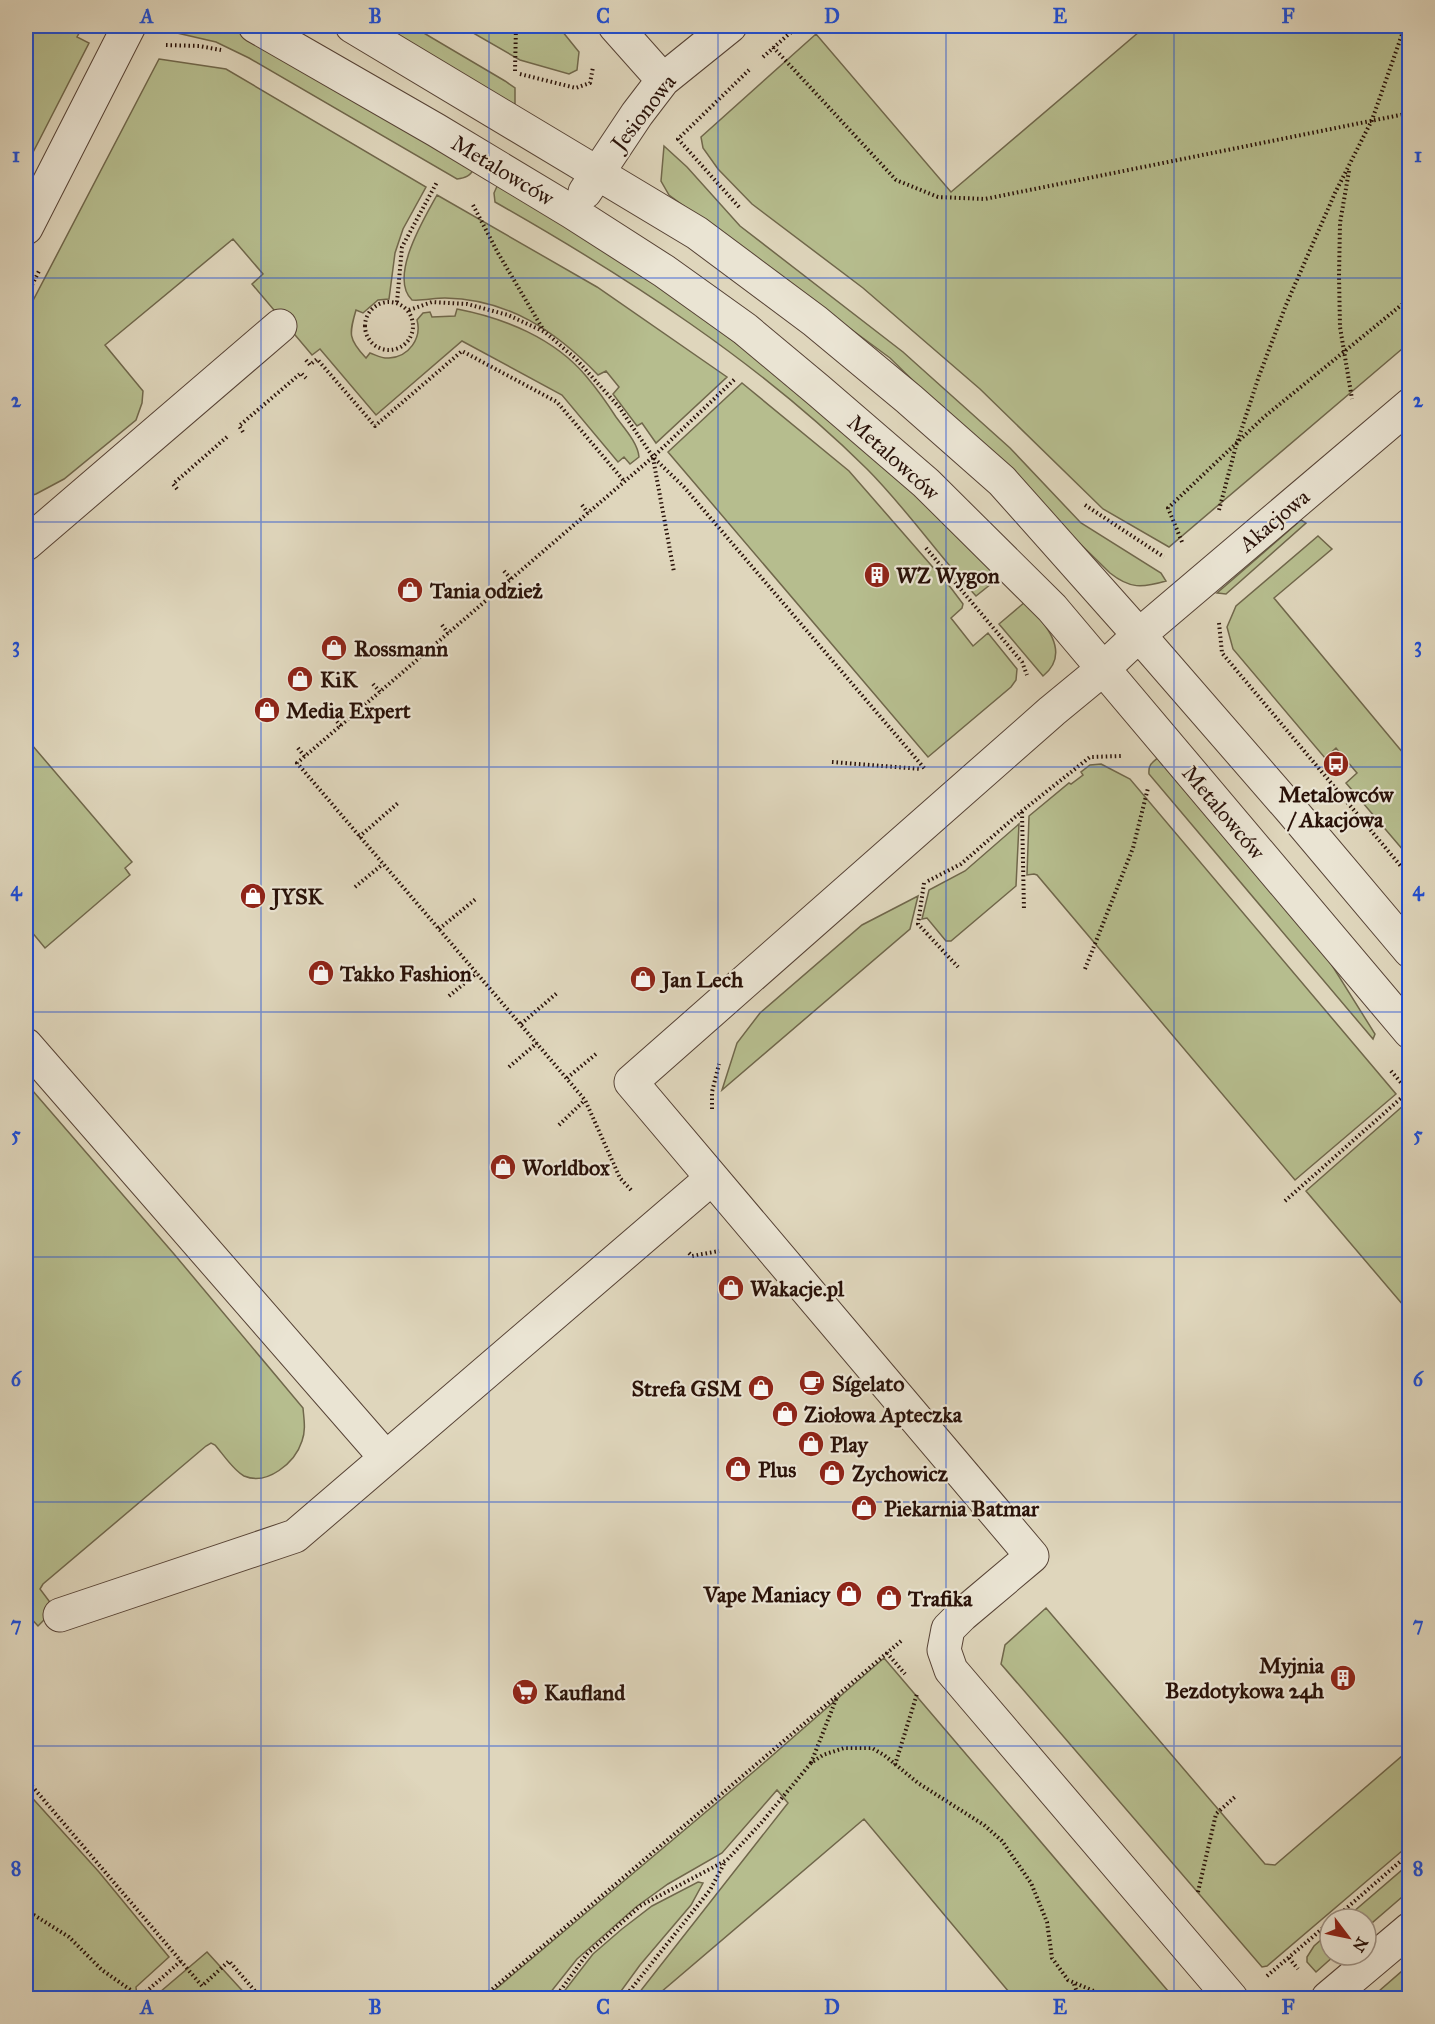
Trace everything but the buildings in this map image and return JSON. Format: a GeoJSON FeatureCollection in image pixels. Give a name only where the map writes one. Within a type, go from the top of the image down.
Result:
{"type":"FeatureCollection","features":[{"type":"Feature","properties":{"kind":"street"},"geometry":{"type":"LineString","coordinates":[[26,228],[129,26]]}},
{"type":"Feature","properties":{"kind":"street","name":"Metalowców"},"geometry":{"type":"LineString","coordinates":[[255,26],[436,130],[664,271],[727,316],[818,390],[926,483],[1052,608],[1410,1032]]}},
{"type":"Feature","properties":{"kind":"street","name":"Metalowców"},"geometry":{"type":"LineString","coordinates":[[352,26],[697,233],[815,321],[909,399],[1002,482],[1139,635],[1410,951]]}},
{"type":"Feature","properties":{"kind":"street"},"geometry":{"type":"LineString","coordinates":[[615,26],[663,80]]}},
{"type":"Feature","properties":{"kind":"street","name":"Jesionowa"},"geometry":{"type":"LineString","coordinates":[[572,212],[637,114],[663,80],[730,26]]}},
{"type":"Feature","properties":{"kind":"street"},"geometry":{"type":"LineString","coordinates":[[26,544],[280,326]]}},
{"type":"Feature","properties":{"kind":"street","name":"Akacjowa"},"geometry":{"type":"LineString","coordinates":[[712,1178],[631,1082],[1139,635],[1410,405]]}},
{"type":"Feature","properties":{"kind":"street"},"geometry":{"type":"LineString","coordinates":[[26,1045],[386,1458]]}},
{"type":"Feature","properties":{"kind":"street"},"geometry":{"type":"LineString","coordinates":[[60,1615],[295,1536],[712,1178],[1032,1556],[948,1629],[944,1650],[951,1670],[1231,1998]]}},
{"type":"Feature","properties":{"kind":"street"},"geometry":{"type":"LineString","coordinates":[[1328,1998],[1410,1929]]}},
{"type":"Feature","properties":{"kind":"path"},"geometry":{"type":"LineString","coordinates":[[515,71],[516,26]]}},
{"type":"Feature","properties":{"kind":"path"},"geometry":{"type":"LineString","coordinates":[[758,61],[798,26]]}},
{"type":"Feature","properties":{"kind":"path"},"geometry":{"type":"LineString","coordinates":[[1217,520],[1236,446],[1286,305],[1372,120],[1405,26]]}},
{"type":"Feature","properties":{"kind":"path"},"geometry":{"type":"LineString","coordinates":[[160,45],[220,49],[230,55]]}},
{"type":"Feature","properties":{"kind":"path"},"geometry":{"type":"LineString","coordinates":[[773,47],[896,180],[938,197],[985,199],[1410,113]]}},
{"type":"Feature","properties":{"kind":"path"},"geometry":{"type":"LineString","coordinates":[[505,66],[540,80],[576,87],[590,83]]}},
{"type":"Feature","properties":{"kind":"path"},"geometry":{"type":"LineString","coordinates":[[678,140],[750,68]]}},
{"type":"Feature","properties":{"kind":"path"},"geometry":{"type":"LineString","coordinates":[[1350,164],[1340,223],[1340,317],[1352,402]]}},
{"type":"Feature","properties":{"kind":"path"},"geometry":{"type":"LineString","coordinates":[[428,175],[446,186]]}},
{"type":"Feature","properties":{"kind":"path"},"geometry":{"type":"LineString","coordinates":[[397,302],[402,247],[438,181]]}},
{"type":"Feature","properties":{"kind":"path"},"geometry":{"type":"LineString","coordinates":[[478,204],[470,200],[498,253],[545,332]]}},
{"type":"Feature","properties":{"kind":"path"},"geometry":{"type":"LineString","coordinates":[[1183,544],[1168,508],[1264,417],[1410,298]]}},
{"type":"Feature","properties":{"kind":"path"},"geometry":{"type":"LineString","coordinates":[[397,302],[409,310],[415,324],[413,335],[401,349],[384,350],[371,343],[364,330],[367,315],[380,303],[397,302]]}},
{"type":"Feature","properties":{"kind":"path"},"geometry":{"type":"LineString","coordinates":[[409,310],[432,302],[467,304],[508,315],[545,332],[576,359],[619,407],[653,457],[684,487],[926,770]]}},
{"type":"Feature","properties":{"kind":"path"},"geometry":{"type":"LineString","coordinates":[[322,366],[375,426],[462,351],[557,402],[624,481]]}},
{"type":"Feature","properties":{"kind":"path"},"geometry":{"type":"LineString","coordinates":[[243,432],[239,426],[301,373],[306,378]]}},
{"type":"Feature","properties":{"kind":"path"},"geometry":{"type":"LineString","coordinates":[[177,489],[172,484],[228,436]]}},
{"type":"Feature","properties":{"kind":"path"},"geometry":{"type":"LineString","coordinates":[[653,457],[674,572]]}},
{"type":"Feature","properties":{"kind":"path"},"geometry":{"type":"LineString","coordinates":[[582,505],[588,513]]}},
{"type":"Feature","properties":{"kind":"path"},"geometry":{"type":"LineString","coordinates":[[923,544],[1022,662],[1028,681]]}},
{"type":"Feature","properties":{"kind":"path"},"geometry":{"type":"LineString","coordinates":[[504,571],[511,579]]}},
{"type":"Feature","properties":{"kind":"path"},"geometry":{"type":"LineString","coordinates":[[1218,613],[1222,653],[1410,878]]}},
{"type":"Feature","properties":{"kind":"path"},"geometry":{"type":"LineString","coordinates":[[442,625],[448,633]]}},
{"type":"Feature","properties":{"kind":"path"},"geometry":{"type":"LineString","coordinates":[[373,684],[380,692]]}},
{"type":"Feature","properties":{"kind":"path"},"geometry":{"type":"LineString","coordinates":[[334,718],[340,726]]}},
{"type":"Feature","properties":{"kind":"path"},"geometry":{"type":"LineString","coordinates":[[298,748],[305,756]]}},
{"type":"Feature","properties":{"kind":"path"},"geometry":{"type":"LineString","coordinates":[[914,888],[961,864],[1022,811],[1090,757],[1123,756]]}},
{"type":"Feature","properties":{"kind":"path"},"geometry":{"type":"LineString","coordinates":[[832,762],[926,770]]}},
{"type":"Feature","properties":{"kind":"path"},"geometry":{"type":"LineString","coordinates":[[916,778],[934,762]]}},
{"type":"Feature","properties":{"kind":"path"},"geometry":{"type":"LineString","coordinates":[[1085,969],[1133,848],[1149,784]]}},
{"type":"Feature","properties":{"kind":"path"},"geometry":{"type":"LineString","coordinates":[[359,837],[398,803]]}},
{"type":"Feature","properties":{"kind":"path"},"geometry":{"type":"LineString","coordinates":[[1022,811],[1024,911]]}},
{"type":"Feature","properties":{"kind":"path"},"geometry":{"type":"LineString","coordinates":[[355,887],[382,864]]}},
{"type":"Feature","properties":{"kind":"path"},"geometry":{"type":"LineString","coordinates":[[924,883],[918,924],[958,967]]}},
{"type":"Feature","properties":{"kind":"path"},"geometry":{"type":"LineString","coordinates":[[439,929],[477,898]]}},
{"type":"Feature","properties":{"kind":"path"},"geometry":{"type":"LineString","coordinates":[[448,996],[477,973]]}},
{"type":"Feature","properties":{"kind":"path"},"geometry":{"type":"LineString","coordinates":[[520,1024],[557,993]]}},
{"type":"Feature","properties":{"kind":"path"},"geometry":{"type":"LineString","coordinates":[[509,1067],[537,1043]]}},
{"type":"Feature","properties":{"kind":"path"},"geometry":{"type":"LineString","coordinates":[[567,1078],[603,1048]]}},
{"type":"Feature","properties":{"kind":"path"},"geometry":{"type":"LineString","coordinates":[[716,1116],[712,1108],[712,1092],[721,1060]]}},
{"type":"Feature","properties":{"kind":"path"},"geometry":{"type":"LineString","coordinates":[[1285,1201],[1408,1092]]}},
{"type":"Feature","properties":{"kind":"path"},"geometry":{"type":"LineString","coordinates":[[559,1125],[585,1100]]}},
{"type":"Feature","properties":{"kind":"path"},"geometry":{"type":"LineString","coordinates":[[482,1998],[887,1653]]}},
{"type":"Feature","properties":{"kind":"path"},"geometry":{"type":"LineString","coordinates":[[895,1765],[919,1690]]}},
{"type":"Feature","properties":{"kind":"path"},"geometry":{"type":"LineString","coordinates":[[811,1763],[838,1695]]}},
{"type":"Feature","properties":{"kind":"path"},"geometry":{"type":"LineString","coordinates":[[624,1998],[710,1890],[727,1860],[811,1763],[823,1755],[844,1748],[872,1748],[884,1755],[918,1783],[984,1825],[1002,1841],[1031,1882],[1047,1922],[1052,1959],[1068,1980],[1101,1994],[1135,1995],[1179,1992]]}},
{"type":"Feature","properties":{"kind":"path"},"geometry":{"type":"LineString","coordinates":[[26,1779],[202,1986],[229,1961],[261,1998]]}},
{"type":"Feature","properties":{"kind":"path"},"geometry":{"type":"LineString","coordinates":[[1198,1892],[1216,1814],[1236,1796]]}},
{"type":"Feature","properties":{"kind":"path"},"geometry":{"type":"LineString","coordinates":[[1348,1907],[1410,1853]]}},
{"type":"Feature","properties":{"kind":"path"},"geometry":{"type":"LineString","coordinates":[[555,1998],[587,1954],[640,1906],[727,1860]]}},
{"type":"Feature","properties":{"kind":"path"},"geometry":{"type":"LineString","coordinates":[[26,1910],[69,1937],[102,1970],[140,1998],[181,1961]]}},
{"type":"Feature","properties":{"kind":"path"},"geometry":{"type":"LineString","coordinates":[[1262,1981],[1318,1932]]}},
{"type":"Feature","properties":{"kind":"path"},"geometry":{"type":"LineString","coordinates":[[1074,1983],[1079,1998]]}},
{"type":"Feature","properties":{"kind":"green space"},"geometry":{"type":"Polygon","coordinates":[[[26,26],[83,26],[77,37],[89,43],[26,166],[26,26]]]}},
{"type":"Feature","properties":{"kind":"green space"},"geometry":{"type":"Polygon","coordinates":[[[180,26],[237,26],[474,168],[473,171],[457,179],[249,58],[216,42],[164,30],[180,26]]]}},
{"type":"Feature","properties":{"kind":"green space"},"geometry":{"type":"Polygon","coordinates":[[[380,26],[412,26],[515,88],[515,105],[380,26]]]}},
{"type":"Feature","properties":{"kind":"green space"},"geometry":{"type":"Polygon","coordinates":[[[461,26],[558,26],[579,52],[577,70],[569,74],[520,60],[461,26]]]}},
{"type":"Feature","properties":{"kind":"green space"},"geometry":{"type":"Polygon","coordinates":[[[1146,26],[1410,26],[1409,343],[1169,547],[1103,509],[980,389],[863,288],[752,204],[718,169],[703,148],[701,137],[816,34],[951,192],[1146,26]]]}},
{"type":"Feature","properties":{"kind":"green space"},"geometry":{"type":"Polygon","coordinates":[[[159,59],[226,69],[426,187],[403,229],[395,253],[389,299],[378,300],[363,313],[356,310],[351,331],[353,341],[366,358],[370,353],[384,358],[403,354],[416,340],[417,320],[423,313],[430,312],[432,317],[455,316],[457,309],[510,324],[544,340],[586,376],[630,436],[639,457],[630,464],[624,457],[618,462],[562,395],[462,341],[376,415],[320,349],[312,355],[252,284],[263,274],[233,239],[105,345],[143,391],[142,403],[136,420],[64,479],[26,497],[26,314],[159,59]]]}},
{"type":"Feature","properties":{"kind":"green space"},"geometry":{"type":"Polygon","coordinates":[[[664,146],[687,167],[740,226],[903,352],[1010,448],[1081,523],[1161,573],[1166,581],[1136,586],[1110,573],[890,358],[669,195],[661,181],[664,146]]]}},
{"type":"Feature","properties":{"kind":"green space"},"geometry":{"type":"Polygon","coordinates":[[[498,184],[664,289],[791,384],[852,434],[1001,576],[976,596],[881,484],[825,430],[737,357],[690,324],[594,260],[495,202],[494,193],[498,184]]]}},
{"type":"Feature","properties":{"kind":"green space"},"geometry":{"type":"Polygon","coordinates":[[[437,195],[597,287],[727,377],[656,443],[642,423],[637,426],[613,394],[619,387],[606,371],[598,375],[565,345],[529,320],[490,304],[468,300],[445,298],[412,300],[406,290],[404,277],[406,262],[417,232],[437,195]]]}},
{"type":"Feature","properties":{"kind":"green space"},"geometry":{"type":"Polygon","coordinates":[[[742,383],[849,471],[963,604],[962,608],[951,618],[973,646],[988,633],[1017,669],[1016,680],[1011,687],[928,757],[668,452],[742,383]]]}},
{"type":"Feature","properties":{"kind":"green space"},"geometry":{"type":"Polygon","coordinates":[[[1301,520],[1306,523],[1226,594],[1217,593],[1301,520]]]}},
{"type":"Feature","properties":{"kind":"green space"},"geometry":{"type":"Polygon","coordinates":[[[1318,536],[1332,549],[1274,598],[1409,760],[1409,857],[1346,783],[1357,773],[1336,748],[1325,758],[1233,649],[1227,627],[1236,606],[1318,536]]]}},
{"type":"Feature","properties":{"kind":"green space"},"geometry":{"type":"Polygon","coordinates":[[[1025,602],[1047,627],[1055,647],[1052,667],[1043,676],[999,624],[1025,602]]]}},
{"type":"Feature","properties":{"kind":"green space"},"geometry":{"type":"Polygon","coordinates":[[[26,738],[132,862],[125,868],[130,875],[45,948],[26,925],[26,738]]]}},
{"type":"Feature","properties":{"kind":"green space"},"geometry":{"type":"Polygon","coordinates":[[[1160,756],[1313,935],[1375,1034],[1373,1039],[1149,774],[1150,765],[1160,756]]]}},
{"type":"Feature","properties":{"kind":"green space"},"geometry":{"type":"Polygon","coordinates":[[[1101,764],[1130,779],[1396,1094],[1295,1180],[1037,875],[1027,875],[1029,816],[1069,783],[1071,784],[1083,775],[1081,772],[1090,765],[1101,764]]]}},
{"type":"Feature","properties":{"kind":"green space"},"geometry":{"type":"Polygon","coordinates":[[[1019,824],[1016,886],[951,941],[946,941],[927,918],[922,919],[929,890],[965,871],[1019,824]]]}},
{"type":"Feature","properties":{"kind":"green space"},"geometry":{"type":"Polygon","coordinates":[[[918,896],[910,929],[722,1090],[737,1043],[760,1013],[862,925],[918,896]]]}},
{"type":"Feature","properties":{"kind":"green space"},"geometry":{"type":"Polygon","coordinates":[[[26,1083],[303,1408],[304,1425],[302,1441],[293,1457],[279,1470],[262,1478],[244,1476],[232,1466],[215,1445],[211,1443],[206,1446],[43,1584],[40,1589],[55,1609],[38,1626],[26,1613],[26,1083]]]}},
{"type":"Feature","properties":{"kind":"green space"},"geometry":{"type":"Polygon","coordinates":[[[1404,1105],[1410,1111],[1409,1312],[1306,1191],[1404,1105]]]}},
{"type":"Feature","properties":{"kind":"green space"},"geometry":{"type":"Polygon","coordinates":[[[1046,1608],[1265,1864],[1275,1865],[1409,1750],[1409,1845],[1336,1907],[1318,1907],[1318,1923],[1267,1966],[1262,1967],[1001,1664],[1005,1645],[1046,1608]]]}},
{"type":"Feature","properties":{"kind":"green space"},"geometry":{"type":"Polygon","coordinates":[[[884,1658],[1174,1998],[1014,1998],[864,1819],[654,1998],[635,1998],[788,1803],[777,1790],[722,1853],[668,1884],[636,1907],[577,1959],[546,1998],[485,1998],[758,1768],[884,1658]]]}},
{"type":"Feature","properties":{"kind":"green space"},"geometry":{"type":"Polygon","coordinates":[[[26,1791],[99,1872],[169,1957],[136,1987],[137,1998],[26,1998],[26,1791]]]}},
{"type":"Feature","properties":{"kind":"green space"},"geometry":{"type":"Polygon","coordinates":[[[1409,1864],[1409,1891],[1378,1918],[1378,1907],[1359,1907],[1409,1864]]]}},
{"type":"Feature","properties":{"kind":"green space"},"geometry":{"type":"Polygon","coordinates":[[[698,1882],[703,1883],[691,1905],[640,1965],[616,1998],[559,1998],[593,1954],[622,1929],[652,1906],[698,1882]]]}},
{"type":"Feature","properties":{"kind":"green space"},"geometry":{"type":"Polygon","coordinates":[[[1318,1942],[1318,1967],[1322,1967],[1316,1972],[1307,1962],[1307,1957],[1318,1942]]]}},
{"type":"Feature","properties":{"kind":"green space"},"geometry":{"type":"Polygon","coordinates":[[[207,1952],[249,1998],[153,1998],[207,1952]]]}},
{"type":"Feature","properties":{"kind":"green space"},"geometry":{"type":"Polygon","coordinates":[[[1409,1965],[1409,1991],[1401,1998],[1371,1998],[1409,1965]]]}},
{"type":"Feature","properties":{"kind":"place","name":"WZ Wygon"},"geometry":{"type":"Point","coordinates":[877,575]}},
{"type":"Feature","properties":{"kind":"place","name":"Tania odzież"},"geometry":{"type":"Point","coordinates":[410,590]}},
{"type":"Feature","properties":{"kind":"place","name":"Rossmann"},"geometry":{"type":"Point","coordinates":[334,648]}},
{"type":"Feature","properties":{"kind":"place","name":"KiK"},"geometry":{"type":"Point","coordinates":[300,679]}},
{"type":"Feature","properties":{"kind":"place","name":"Media Expert"},"geometry":{"type":"Point","coordinates":[267,710]}},
{"type":"Feature","properties":{"kind":"place","name":"Metalowców / Akacjowa"},"geometry":{"type":"Point","coordinates":[1336,764]}},
{"type":"Feature","properties":{"kind":"place","name":"JYSK"},"geometry":{"type":"Point","coordinates":[253,896]}},
{"type":"Feature","properties":{"kind":"place","name":"Takko Fashion"},"geometry":{"type":"Point","coordinates":[321,973]}},
{"type":"Feature","properties":{"kind":"place","name":"Jan Lech"},"geometry":{"type":"Point","coordinates":[643,979]}},
{"type":"Feature","properties":{"kind":"place","name":"Worldbox"},"geometry":{"type":"Point","coordinates":[503,1167]}},
{"type":"Feature","properties":{"kind":"place","name":"Wakacje.pl"},"geometry":{"type":"Point","coordinates":[731,1288]}},
{"type":"Feature","properties":{"kind":"place","name":"Sígelato"},"geometry":{"type":"Point","coordinates":[812,1383]}},
{"type":"Feature","properties":{"kind":"place","name":"Strefa GSM"},"geometry":{"type":"Point","coordinates":[761,1388]}},
{"type":"Feature","properties":{"kind":"place","name":"Ziołowa Apteczka"},"geometry":{"type":"Point","coordinates":[785,1414]}},
{"type":"Feature","properties":{"kind":"place","name":"Play"},"geometry":{"type":"Point","coordinates":[811,1444]}},
{"type":"Feature","properties":{"kind":"place","name":"Plus"},"geometry":{"type":"Point","coordinates":[738,1469]}},
{"type":"Feature","properties":{"kind":"place","name":"Zychowicz"},"geometry":{"type":"Point","coordinates":[832,1473]}},
{"type":"Feature","properties":{"kind":"place","name":"Piekarnia Batmar"},"geometry":{"type":"Point","coordinates":[864,1508]}},
{"type":"Feature","properties":{"kind":"place","name":"Vape Maniacy"},"geometry":{"type":"Point","coordinates":[849,1594]}},
{"type":"Feature","properties":{"kind":"place","name":"Trafika"},"geometry":{"type":"Point","coordinates":[889,1598]}},
{"type":"Feature","properties":{"kind":"place","name":"Myjnia Bezdotykowa 24h"},"geometry":{"type":"Point","coordinates":[1343,1678]}},
{"type":"Feature","properties":{"kind":"place","name":"Kaufland"},"geometry":{"type":"Point","coordinates":[525,1692]}}]}
